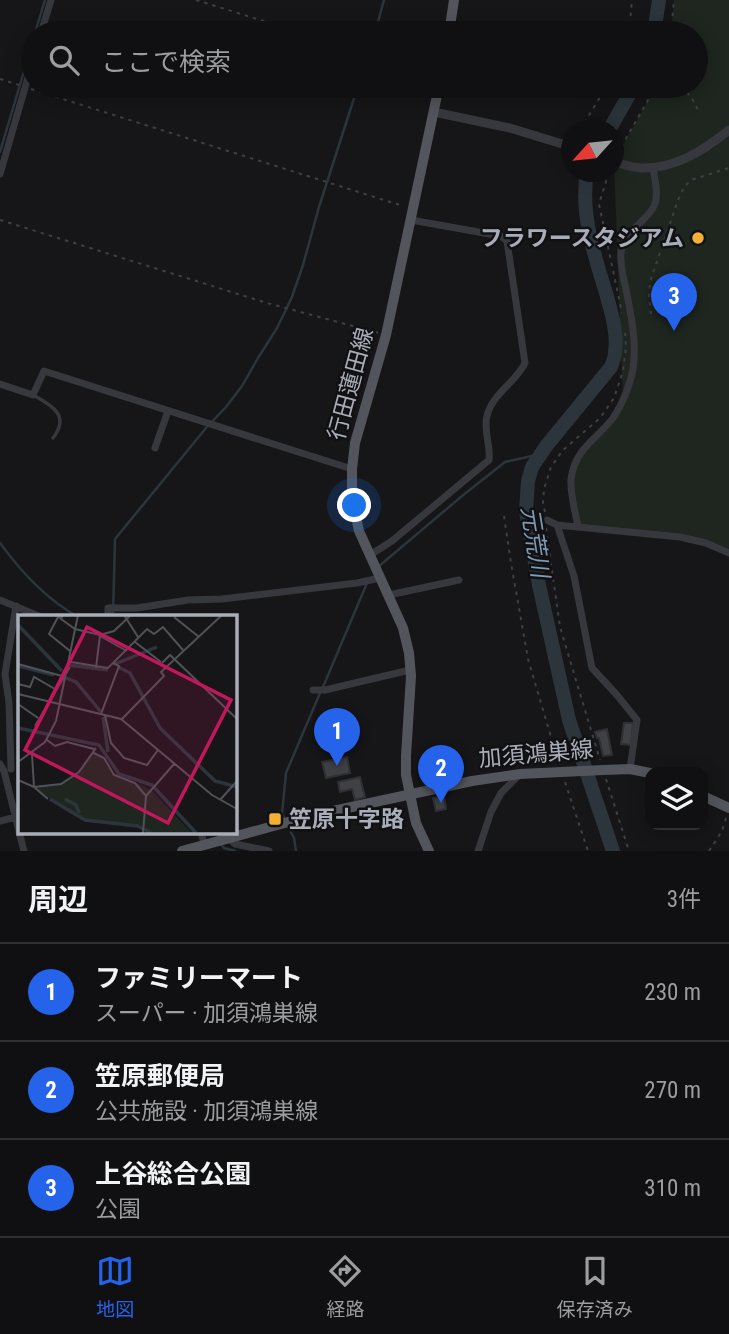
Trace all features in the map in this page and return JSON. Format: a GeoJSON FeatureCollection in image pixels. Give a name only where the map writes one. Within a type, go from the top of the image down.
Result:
{"type":"FeatureCollection","features":[{"type":"Feature","properties":{"kind":"main road"},"geometry":{"type":"LineString","coordinates":[[451,21],[454,0]]}},
{"type":"Feature","properties":{"kind":"main road","name":"行田蓮田線"},"geometry":{"type":"LineString","coordinates":[[429,851],[416,823],[406,775],[410,670],[403,628],[359,531],[352,497],[352,469],[355,443],[386,335],[436,98]]}},
{"type":"Feature","properties":{"kind":"main road","name":"加須鴻巣線"},"geometry":{"type":"LineString","coordinates":[[182,851],[310,816],[471,781],[562,771],[630,769],[645,772]]}},
{"type":"Feature","properties":{"kind":"main road"},"geometry":{"type":"LineString","coordinates":[[708,798],[729,808]]}},
{"type":"Feature","properties":{"kind":"street"},"geometry":{"type":"LineString","coordinates":[[45,21],[51,0]]}},
{"type":"Feature","properties":{"kind":"street"},"geometry":{"type":"LineString","coordinates":[[0,174],[22,98]]}},
{"type":"Feature","properties":{"kind":"street"},"geometry":{"type":"LineString","coordinates":[[433,112],[510,128],[561,144]]}},
{"type":"Feature","properties":{"kind":"street"},"geometry":{"type":"LineString","coordinates":[[624,164],[637,168],[674,163],[707,148],[729,130]]}},
{"type":"Feature","properties":{"kind":"street"},"geometry":{"type":"LineString","coordinates":[[578,526],[571,478],[577,459],[585,446],[612,418],[623,400],[633,369],[634,340],[621,252],[625,240],[652,210],[656,200],[653,167]]}},
{"type":"Feature","properties":{"kind":"street"},"geometry":{"type":"LineString","coordinates":[[370,555],[392,541],[489,460],[486,418],[491,406],[525,363],[507,241],[501,236],[411,214]]}},
{"type":"Feature","properties":{"kind":"street"},"geometry":{"type":"LineString","coordinates":[[0,384],[33,395],[44,371],[352,469]]}},
{"type":"Feature","properties":{"kind":"street"},"geometry":{"type":"LineString","coordinates":[[155,448],[168,411]]}},
{"type":"Feature","properties":{"kind":"street"},"geometry":{"type":"LineString","coordinates":[[547,520],[557,525],[680,537],[706,542],[729,554]]}},
{"type":"Feature","properties":{"kind":"street"},"geometry":{"type":"LineString","coordinates":[[557,525],[573,576],[592,668],[637,720],[630,769]]}},
{"type":"Feature","properties":{"kind":"street"},"geometry":{"type":"LineString","coordinates":[[108,615],[108,608],[137,608],[188,600],[222,599],[380,578]]}},
{"type":"Feature","properties":{"kind":"street"},"geometry":{"type":"LineString","coordinates":[[389,595],[459,580]]}},
{"type":"Feature","properties":{"kind":"street"},"geometry":{"type":"LineString","coordinates":[[0,600],[36,615]]}},
{"type":"Feature","properties":{"kind":"street"},"geometry":{"type":"LineString","coordinates":[[16,606],[5,674],[9,704],[9,768],[18,826]]}},
{"type":"Feature","properties":{"kind":"street"},"geometry":{"type":"LineString","coordinates":[[313,690],[325,690],[410,670]]}},
{"type":"Feature","properties":{"kind":"street"},"geometry":{"type":"LineString","coordinates":[[478,851],[491,811],[502,793],[520,774]]}},
{"type":"Feature","properties":{"kind":"street"},"geometry":{"type":"LineString","coordinates":[[0,821],[16,817]]}},
{"type":"Feature","properties":{"kind":"street"},"geometry":{"type":"LineString","coordinates":[[20,834],[24,851]]}},
{"type":"Feature","properties":{"kind":"street"},"geometry":{"type":"LineString","coordinates":[[202,834],[204,844]]}},
{"type":"Feature","properties":{"kind":"street"},"geometry":{"type":"LineString","coordinates":[[228,838],[235,844],[269,851]]}},
{"type":"Feature","properties":{"kind":"lane"},"geometry":{"type":"LineString","coordinates":[[33,395],[53,406],[57,412],[61,423],[53,438]]}},
{"type":"Feature","properties":{"kind":"path"},"geometry":{"type":"LineString","coordinates":[[196,0],[263,21]]}},
{"type":"Feature","properties":{"kind":"path"},"geometry":{"type":"LineString","coordinates":[[630,21],[632,0]]}},
{"type":"Feature","properties":{"kind":"path"},"geometry":{"type":"LineString","coordinates":[[672,21],[674,0]]}},
{"type":"Feature","properties":{"kind":"path"},"geometry":{"type":"LineString","coordinates":[[0,79],[21,87]]}},
{"type":"Feature","properties":{"kind":"path"},"geometry":{"type":"LineString","coordinates":[[56,98],[411,214]]}},
{"type":"Feature","properties":{"kind":"path"},"geometry":{"type":"LineString","coordinates":[[587,119],[600,98]]}},
{"type":"Feature","properties":{"kind":"path"},"geometry":{"type":"LineString","coordinates":[[624,143],[649,98]]}},
{"type":"Feature","properties":{"kind":"path"},"geometry":{"type":"LineString","coordinates":[[692,98],[700,114]]}},
{"type":"Feature","properties":{"kind":"path"},"geometry":{"type":"LineString","coordinates":[[650,314],[650,282],[677,200],[684,187],[691,180],[729,168]]}},
{"type":"Feature","properties":{"kind":"path"},"geometry":{"type":"LineString","coordinates":[[606,182],[598,204],[624,321],[626,347],[623,372],[614,398],[600,418],[563,450],[551,467],[543,503],[560,627],[629,851]]}},
{"type":"Feature","properties":{"kind":"path"},"geometry":{"type":"LineString","coordinates":[[0,220],[267,303],[386,335]]}},
{"type":"Feature","properties":{"kind":"path"},"geometry":{"type":"LineString","coordinates":[[504,516],[528,659],[588,851]]}},
{"type":"Feature","properties":{"kind":"path"},"geometry":{"type":"LineString","coordinates":[[709,851],[722,831],[729,808]]}},
{"type":"Feature","properties":{"kind":"shaded area"},"geometry":{"type":"Polygon","coordinates":[[[674,0],[729,0],[729,553],[680,537],[578,526],[571,478],[577,459],[623,400],[615,182],[624,182],[624,143],[649,98],[708,98],[708,21],[672,21],[674,0]]]}},
{"type":"Feature","properties":{"kind":"building"},"geometry":{"type":"Polygon","coordinates":[[[624,723],[633,723],[631,745],[621,744],[624,723]]]}},
{"type":"Feature","properties":{"kind":"building"},"geometry":{"type":"Polygon","coordinates":[[[607,729],[612,755],[603,756],[595,732],[607,729]]]}},
{"type":"Feature","properties":{"kind":"building"},"geometry":{"type":"Polygon","coordinates":[[[347,757],[350,773],[326,778],[322,762],[347,757]]]}},
{"type":"Feature","properties":{"kind":"building"},"geometry":{"type":"Polygon","coordinates":[[[360,777],[365,797],[355,800],[352,789],[340,792],[338,782],[360,777]]]}},
{"type":"Feature","properties":{"kind":"building"},"geometry":{"type":"Polygon","coordinates":[[[444,796],[446,809],[436,811],[433,798],[444,796]]]}},
{"type":"Feature","properties":{"kind":"waterway"},"geometry":{"type":"LineString","coordinates":[[39,21],[45,0]]}},
{"type":"Feature","properties":{"kind":"waterway"},"geometry":{"type":"LineString","coordinates":[[378,21],[384,0]]}},
{"type":"Feature","properties":{"kind":"waterway","name":"元荒川"},"geometry":{"type":"LineString","coordinates":[[656,21],[659,0]]}},
{"type":"Feature","properties":{"kind":"waterway"},"geometry":{"type":"LineString","coordinates":[[0,152],[21,81]]}},
{"type":"Feature","properties":{"kind":"waterway"},"geometry":{"type":"LineString","coordinates":[[113,615],[115,539],[226,407],[277,328],[303,265],[354,98]]}},
{"type":"Feature","properties":{"kind":"waterway","name":"元荒川"},"geometry":{"type":"LineString","coordinates":[[615,119],[627,98]]}},
{"type":"Feature","properties":{"kind":"waterway","name":"元荒川"},"geometry":{"type":"LineString","coordinates":[[586,182],[587,218],[614,322],[615,356],[611,367],[532,467],[526,511],[539,585],[569,720],[613,851]]}},
{"type":"Feature","properties":{"kind":"waterway"},"geometry":{"type":"LineString","coordinates":[[378,567],[505,462],[541,454]]}},
{"type":"Feature","properties":{"kind":"waterway"},"geometry":{"type":"LineString","coordinates":[[0,543],[35,584],[75,615]]}},
{"type":"Feature","properties":{"kind":"waterway"},"geometry":{"type":"LineString","coordinates":[[323,687],[367,583]]}},
{"type":"Feature","properties":{"kind":"waterway"},"geometry":{"type":"LineString","coordinates":[[285,819],[282,814],[286,773],[320,693]]}},
{"type":"Feature","properties":{"kind":"waterway"},"geometry":{"type":"LineString","coordinates":[[287,825],[294,838],[296,851]]}},
{"type":"Feature","properties":{"kind":"waterway"},"geometry":{"type":"LineString","coordinates":[[220,843],[224,848],[235,851]]}},
{"type":"Feature","properties":{"kind":"place","name":"フラワースタジアム"},"geometry":{"type":"Point","coordinates":[698,238]}},
{"type":"Feature","properties":{"kind":"place","name":"上谷総合公園"},"geometry":{"type":"Point","coordinates":[674,331]}},
{"type":"Feature","properties":{"kind":"place","name":"ファミリーマート"},"geometry":{"type":"Point","coordinates":[337,766]}},
{"type":"Feature","properties":{"kind":"place","name":"笠原郵便局"},"geometry":{"type":"Point","coordinates":[441,803]}},
{"type":"Feature","properties":{"kind":"place","name":"笠原十字路"},"geometry":{"type":"Point","coordinates":[275,819]}}]}
